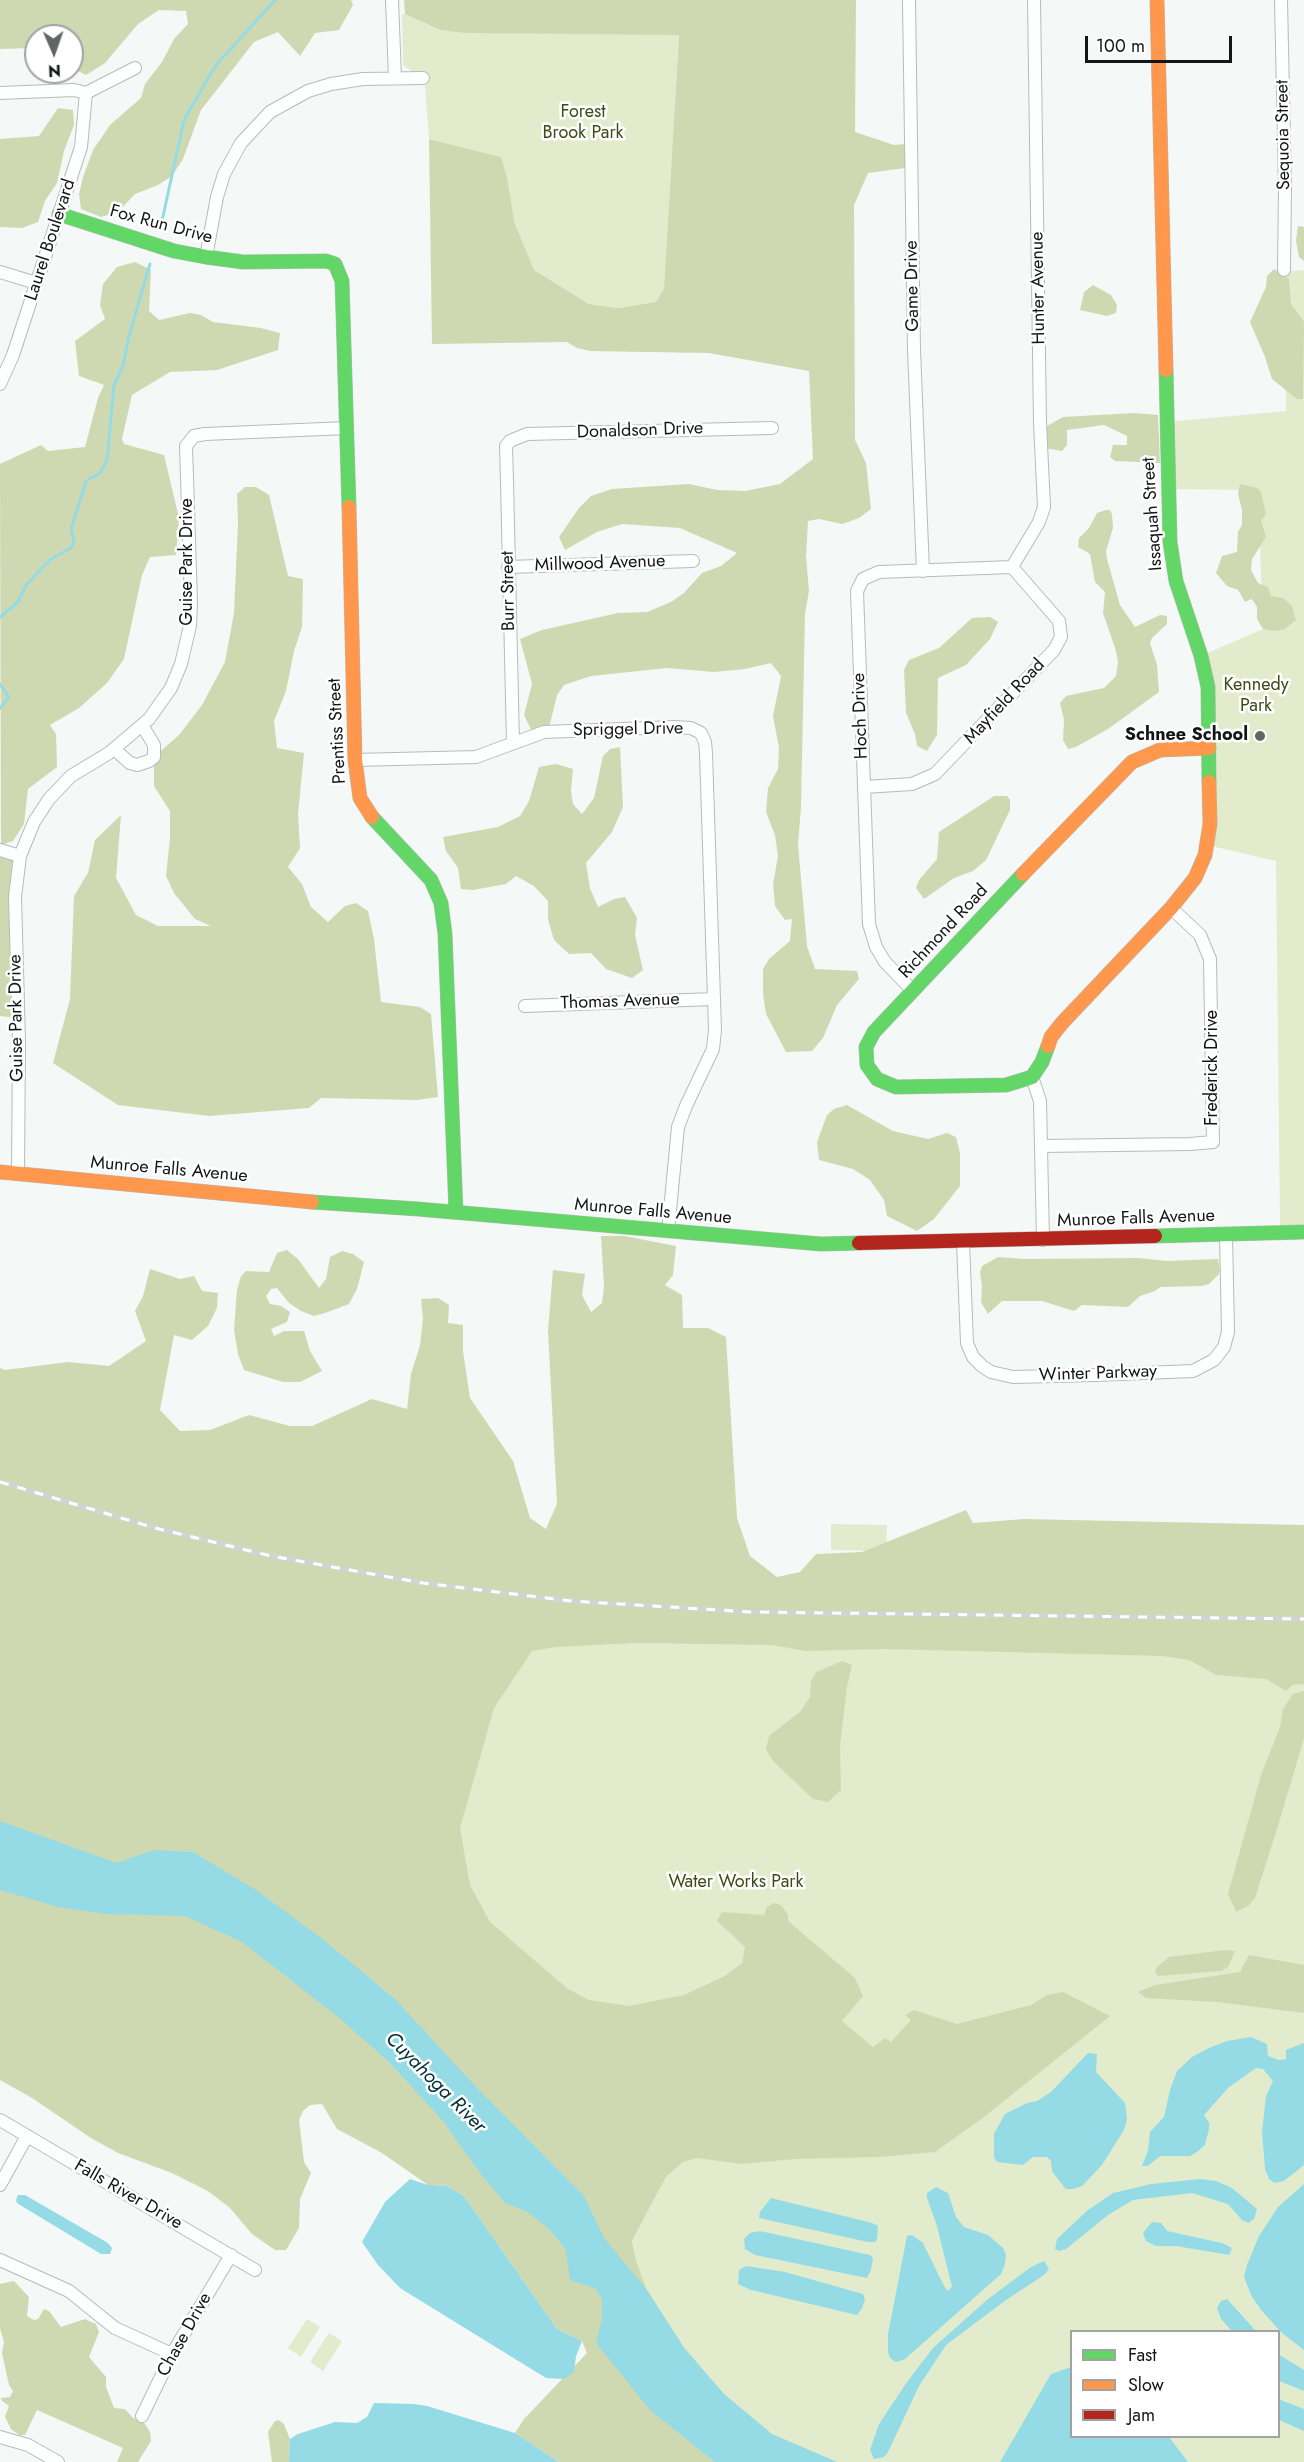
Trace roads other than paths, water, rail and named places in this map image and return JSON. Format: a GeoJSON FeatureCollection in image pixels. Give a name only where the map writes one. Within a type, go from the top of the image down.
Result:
{"type":"FeatureCollection","features":[{"type":"Feature","properties":{"kind":"street"},"geometry":{"type":"LineString","coordinates":[[392,0],[395,78]]}},
{"type":"Feature","properties":{"kind":"street","name":"Game Drive"},"geometry":{"type":"LineString","coordinates":[[909,0],[914,350],[923,571]]}},
{"type":"Feature","properties":{"kind":"street","name":"Hunter Avenue"},"geometry":{"type":"LineString","coordinates":[[1012,567],[1039,522],[1044,507],[1034,0]]}},
{"type":"Feature","properties":{"kind":"street","name":"Issaquah Street"},"geometry":{"type":"LineString","coordinates":[[1032,1077],[1042,1062],[1051,1037],[1062,1023],[1172,908],[1196,878],[1205,855],[1210,824],[1208,698],[1205,672],[1176,581],[1170,543],[1157,0]]}},
{"type":"Feature","properties":{"kind":"street","name":"Sequoia Street"},"geometry":{"type":"LineString","coordinates":[[1281,0],[1285,188],[1284,270]]}},
{"type":"Feature","properties":{"kind":"street"},"geometry":{"type":"LineString","coordinates":[[0,93],[74,90],[86,93],[135,68]]}},
{"type":"Feature","properties":{"kind":"street"},"geometry":{"type":"LineString","coordinates":[[206,257],[217,197],[224,174],[241,143],[263,119],[285,102],[316,88],[354,80],[423,78]]}},
{"type":"Feature","properties":{"kind":"street","name":"Laurel Boulevard"},"geometry":{"type":"LineString","coordinates":[[0,384],[13,355],[81,147],[86,93]]}},
{"type":"Feature","properties":{"kind":"street","name":"Fox Run Drive"},"geometry":{"type":"LineString","coordinates":[[59,214],[174,251],[243,262],[292,262]]}},
{"type":"Feature","properties":{"kind":"street","name":"Prentiss Street"},"geometry":{"type":"LineString","coordinates":[[292,262],[326,261],[335,264],[342,281],[355,760],[363,806],[378,825],[419,865],[431,880],[441,903],[445,933],[456,1212]]}},
{"type":"Feature","properties":{"kind":"street"},"geometry":{"type":"LineString","coordinates":[[0,272],[36,283]]}},
{"type":"Feature","properties":{"kind":"street","name":"Guise Park Drive"},"geometry":{"type":"LineString","coordinates":[[18,1174],[19,1041],[15,897],[20,856],[39,813],[57,790],[79,771],[114,749],[142,725],[161,703],[175,680],[190,626],[186,446],[195,436],[206,434],[347,428]]}},
{"type":"Feature","properties":{"kind":"street","name":"Donaldson Drive"},"geometry":{"type":"LineString","coordinates":[[510,441],[527,435],[772,428]]}},
{"type":"Feature","properties":{"kind":"street","name":"Burr Street"},"geometry":{"type":"LineString","coordinates":[[510,441],[506,446],[513,743]]}},
{"type":"Feature","properties":{"kind":"street","name":"Millwood Avenue"},"geometry":{"type":"LineString","coordinates":[[508,567],[693,561]]}},
{"type":"Feature","properties":{"kind":"street","name":"Hoch Drive"},"geometry":{"type":"LineString","coordinates":[[913,991],[885,962],[876,947],[869,925],[859,586],[863,579],[879,572],[1012,567]]}},
{"type":"Feature","properties":{"kind":"street","name":"Mayfield Road"},"geometry":{"type":"LineString","coordinates":[[864,787],[912,784],[935,774],[1054,650],[1061,637],[1059,621],[1012,567]]}},
{"type":"Feature","properties":{"kind":"street"},"geometry":{"type":"LineString","coordinates":[[114,749],[130,763],[137,765],[149,762],[154,757],[154,745],[142,725]]}},
{"type":"Feature","properties":{"kind":"street","name":"Spriggel Drive"},"geometry":{"type":"LineString","coordinates":[[355,760],[468,758],[544,732],[674,727],[691,728],[701,733],[706,753],[714,999]]}},
{"type":"Feature","properties":{"kind":"street","name":"Richmond Road"},"geometry":{"type":"LineString","coordinates":[[1032,1077],[1006,1085],[896,1087],[877,1079],[867,1065],[866,1047],[874,1032],[1132,762],[1160,750],[1209,748]]}},
{"type":"Feature","properties":{"kind":"street"},"geometry":{"type":"LineString","coordinates":[[0,850],[20,856]]}},
{"type":"Feature","properties":{"kind":"street","name":"Frederick Drive"},"geometry":{"type":"LineString","coordinates":[[1041,1146],[1213,1142],[1210,959],[1200,935],[1172,908]]}},
{"type":"Feature","properties":{"kind":"street"},"geometry":{"type":"LineString","coordinates":[[668,1232],[678,1127],[712,1049],[715,1030],[714,999]]}},
{"type":"Feature","properties":{"kind":"street","name":"Thomas Avenue"},"geometry":{"type":"LineString","coordinates":[[525,1006],[714,999]]}},
{"type":"Feature","properties":{"kind":"street"},"geometry":{"type":"LineString","coordinates":[[1032,1077],[1040,1101],[1043,1240]]}},
{"type":"Feature","properties":{"kind":"street","name":"Munroe Falls Avenue"},"geometry":{"type":"LineString","coordinates":[[0,1172],[330,1204],[456,1212],[821,1244],[1304,1232]]}},
{"type":"Feature","properties":{"kind":"street","name":"Winter Parkway"},"geometry":{"type":"LineString","coordinates":[[963,1242],[967,1343],[973,1357],[991,1372],[1013,1377],[1095,1375],[1193,1371],[1214,1360],[1224,1347],[1228,1332],[1226,1235]]}},
{"type":"Feature","properties":{"kind":"street","name":"Falls River Drive"},"geometry":{"type":"LineString","coordinates":[[0,2120],[255,2270]]}},
{"type":"Feature","properties":{"kind":"street"},"geometry":{"type":"LineString","coordinates":[[0,2185],[27,2136]]}},
{"type":"Feature","properties":{"kind":"street","name":"Chase Drive"},"geometry":{"type":"LineString","coordinates":[[142,2416],[172,2354],[231,2256]]}},
{"type":"Feature","properties":{"kind":"street"},"geometry":{"type":"LineString","coordinates":[[0,2260],[69,2291],[115,2328],[172,2354]]}},
{"type":"Feature","properties":{"kind":"street"},"geometry":{"type":"LineString","coordinates":[[0,2437],[28,2445],[58,2462]]}},
{"type":"Feature","properties":{"kind":"water","name":"Cuyahoga River"},"geometry":{"type":"Polygon","coordinates":[[[0,1821],[117,1863],[154,1850],[193,1852],[256,1890],[325,1941],[396,2000],[476,2087],[584,2196],[604,2238],[647,2290],[684,2348],[724,2394],[772,2434],[837,2462],[715,2462],[651,2411],[596,2343],[602,2319],[602,2299],[595,2288],[570,2280],[566,2250],[551,2231],[528,2212],[505,2203],[480,2173],[443,2121],[389,2062],[338,2017],[242,1942],[185,1916],[106,1914],[58,1907],[0,1890],[0,1821]]]}},
{"type":"Feature","properties":{"kind":"water"},"geometry":{"type":"Polygon","coordinates":[[[1251,2037],[1267,2044],[1268,2056],[1279,2060],[1286,2059],[1286,2050],[1304,2043],[1304,2165],[1284,2181],[1275,2183],[1269,2179],[1265,2169],[1262,2132],[1266,2096],[1273,2081],[1263,2069],[1256,2068],[1228,2088],[1204,2115],[1209,2123],[1209,2129],[1205,2145],[1197,2152],[1190,2156],[1160,2156],[1148,2166],[1142,2166],[1148,2151],[1150,2132],[1164,2117],[1177,2071],[1192,2057],[1209,2048],[1227,2041],[1251,2037]]]}},
{"type":"Feature","properties":{"kind":"water"},"geometry":{"type":"Polygon","coordinates":[[[1088,2053],[1097,2054],[1096,2072],[1125,2103],[1126,2110],[1127,2119],[1124,2130],[1102,2165],[1082,2186],[1066,2189],[1052,2171],[1051,2161],[1047,2157],[1033,2157],[1023,2165],[997,2162],[994,2157],[994,2134],[1005,2114],[1027,2103],[1037,2101],[1051,2092],[1088,2053]]]}},
{"type":"Feature","properties":{"kind":"water"},"geometry":{"type":"Polygon","coordinates":[[[410,2179],[428,2185],[447,2186],[464,2196],[557,2329],[582,2341],[576,2356],[574,2372],[564,2379],[546,2378],[400,2288],[378,2265],[362,2242],[385,2202],[410,2179]]]}},
{"type":"Feature","properties":{"kind":"water"},"geometry":{"type":"Polygon","coordinates":[[[1200,2179],[1216,2181],[1232,2188],[1257,2209],[1254,2219],[1248,2223],[1242,2220],[1228,2204],[1192,2193],[1133,2200],[1108,2215],[1066,2249],[1059,2251],[1055,2249],[1057,2239],[1088,2210],[1113,2193],[1151,2184],[1200,2179]]]}},
{"type":"Feature","properties":{"kind":"water"},"geometry":{"type":"Polygon","coordinates":[[[1304,2184],[1304,2350],[1282,2333],[1261,2310],[1251,2295],[1244,2277],[1259,2236],[1278,2207],[1304,2184]]]}},
{"type":"Feature","properties":{"kind":"water"},"geometry":{"type":"Polygon","coordinates":[[[936,2187],[948,2193],[956,2217],[964,2227],[988,2235],[1003,2248],[1006,2255],[1005,2264],[1001,2274],[905,2359],[896,2362],[890,2358],[888,2352],[888,2334],[907,2236],[912,2235],[923,2243],[944,2286],[948,2291],[952,2287],[937,2226],[927,2198],[927,2193],[936,2187]]]}},
{"type":"Feature","properties":{"kind":"water"},"geometry":{"type":"Polygon","coordinates":[[[18,2195],[25,2195],[108,2243],[112,2248],[110,2254],[101,2254],[17,2203],[18,2195]]]}},
{"type":"Feature","properties":{"kind":"water"},"geometry":{"type":"Polygon","coordinates":[[[771,2198],[872,2223],[878,2226],[877,2239],[875,2242],[868,2242],[759,2218],[760,2212],[771,2198]]]}},
{"type":"Feature","properties":{"kind":"water"},"geometry":{"type":"Polygon","coordinates":[[[1152,2222],[1161,2223],[1167,2231],[1222,2243],[1232,2248],[1229,2255],[1176,2246],[1156,2246],[1146,2241],[1143,2233],[1152,2222]]]}},
{"type":"Feature","properties":{"kind":"water"},"geometry":{"type":"Polygon","coordinates":[[[760,2231],[870,2255],[873,2258],[871,2270],[867,2278],[755,2255],[745,2249],[744,2239],[750,2233],[760,2231]]]}},
{"type":"Feature","properties":{"kind":"water"},"geometry":{"type":"Polygon","coordinates":[[[1044,2261],[1049,2269],[1044,2275],[946,2345],[919,2386],[888,2452],[884,2457],[874,2459],[870,2450],[879,2424],[933,2348],[988,2299],[1031,2267],[1044,2261]]]}},
{"type":"Feature","properties":{"kind":"water"},"geometry":{"type":"Polygon","coordinates":[[[746,2266],[785,2272],[863,2294],[865,2299],[857,2315],[751,2290],[738,2284],[739,2270],[746,2266]]]}},
{"type":"Feature","properties":{"kind":"water"},"geometry":{"type":"Polygon","coordinates":[[[1227,2299],[1255,2330],[1231,2330],[1221,2319],[1217,2308],[1221,2301],[1227,2299]]]}},
{"type":"Feature","properties":{"kind":"water"},"geometry":{"type":"Polygon","coordinates":[[[1280,2355],[1304,2370],[1304,2391],[1280,2381],[1280,2355]]]}},
{"type":"Feature","properties":{"kind":"water"},"geometry":{"type":"Polygon","coordinates":[[[1070,2367],[1070,2438],[1170,2438],[1188,2462],[1000,2462],[1051,2374],[1070,2367]]]}},
{"type":"Feature","properties":{"kind":"water"},"geometry":{"type":"Polygon","coordinates":[[[1280,2400],[1304,2409],[1304,2431],[1280,2420],[1280,2400]]]}},
{"type":"Feature","properties":{"kind":"water"},"geometry":{"type":"Polygon","coordinates":[[[374,2403],[427,2406],[515,2433],[559,2462],[289,2462],[290,2439],[298,2434],[335,2422],[357,2423],[367,2417],[374,2403]]]}},
{"type":"Feature","properties":{"kind":"waterway"},"geometry":{"type":"LineString","coordinates":[[160,230],[184,120],[216,65],[275,0]]}},
{"type":"Feature","properties":{"kind":"waterway"},"geometry":{"type":"LineString","coordinates":[[0,617],[18,602],[26,585],[51,559],[71,548],[74,541],[71,529],[86,481],[100,473],[107,460],[114,385],[123,366],[129,336],[150,264]]}},
{"type":"Feature","properties":{"kind":"waterway"},"geometry":{"type":"LineString","coordinates":[[0,684],[9,697],[0,708]]}},
{"type":"Feature","properties":{"kind":"railway"},"geometry":{"type":"LineString","coordinates":[[0,1482],[155,1528],[271,1556],[423,1583],[571,1601],[751,1612],[1304,1619]]}},
{"type":"Feature","properties":{"kind":"place","name":"Schnee School"},"geometry":{"type":"Point","coordinates":[1260,736]}},
{"type":"Feature","properties":{"kind":"park label","name":"Forest Brook Park"},"geometry":{"type":"Point","coordinates":[583,123]}},
{"type":"Feature","properties":{"kind":"park label","name":"Kennedy Park"},"geometry":{"type":"Point","coordinates":[1256,696]}},
{"type":"Feature","properties":{"kind":"park label","name":"Water Works Park"},"geometry":{"type":"Point","coordinates":[736,1883]}}]}
